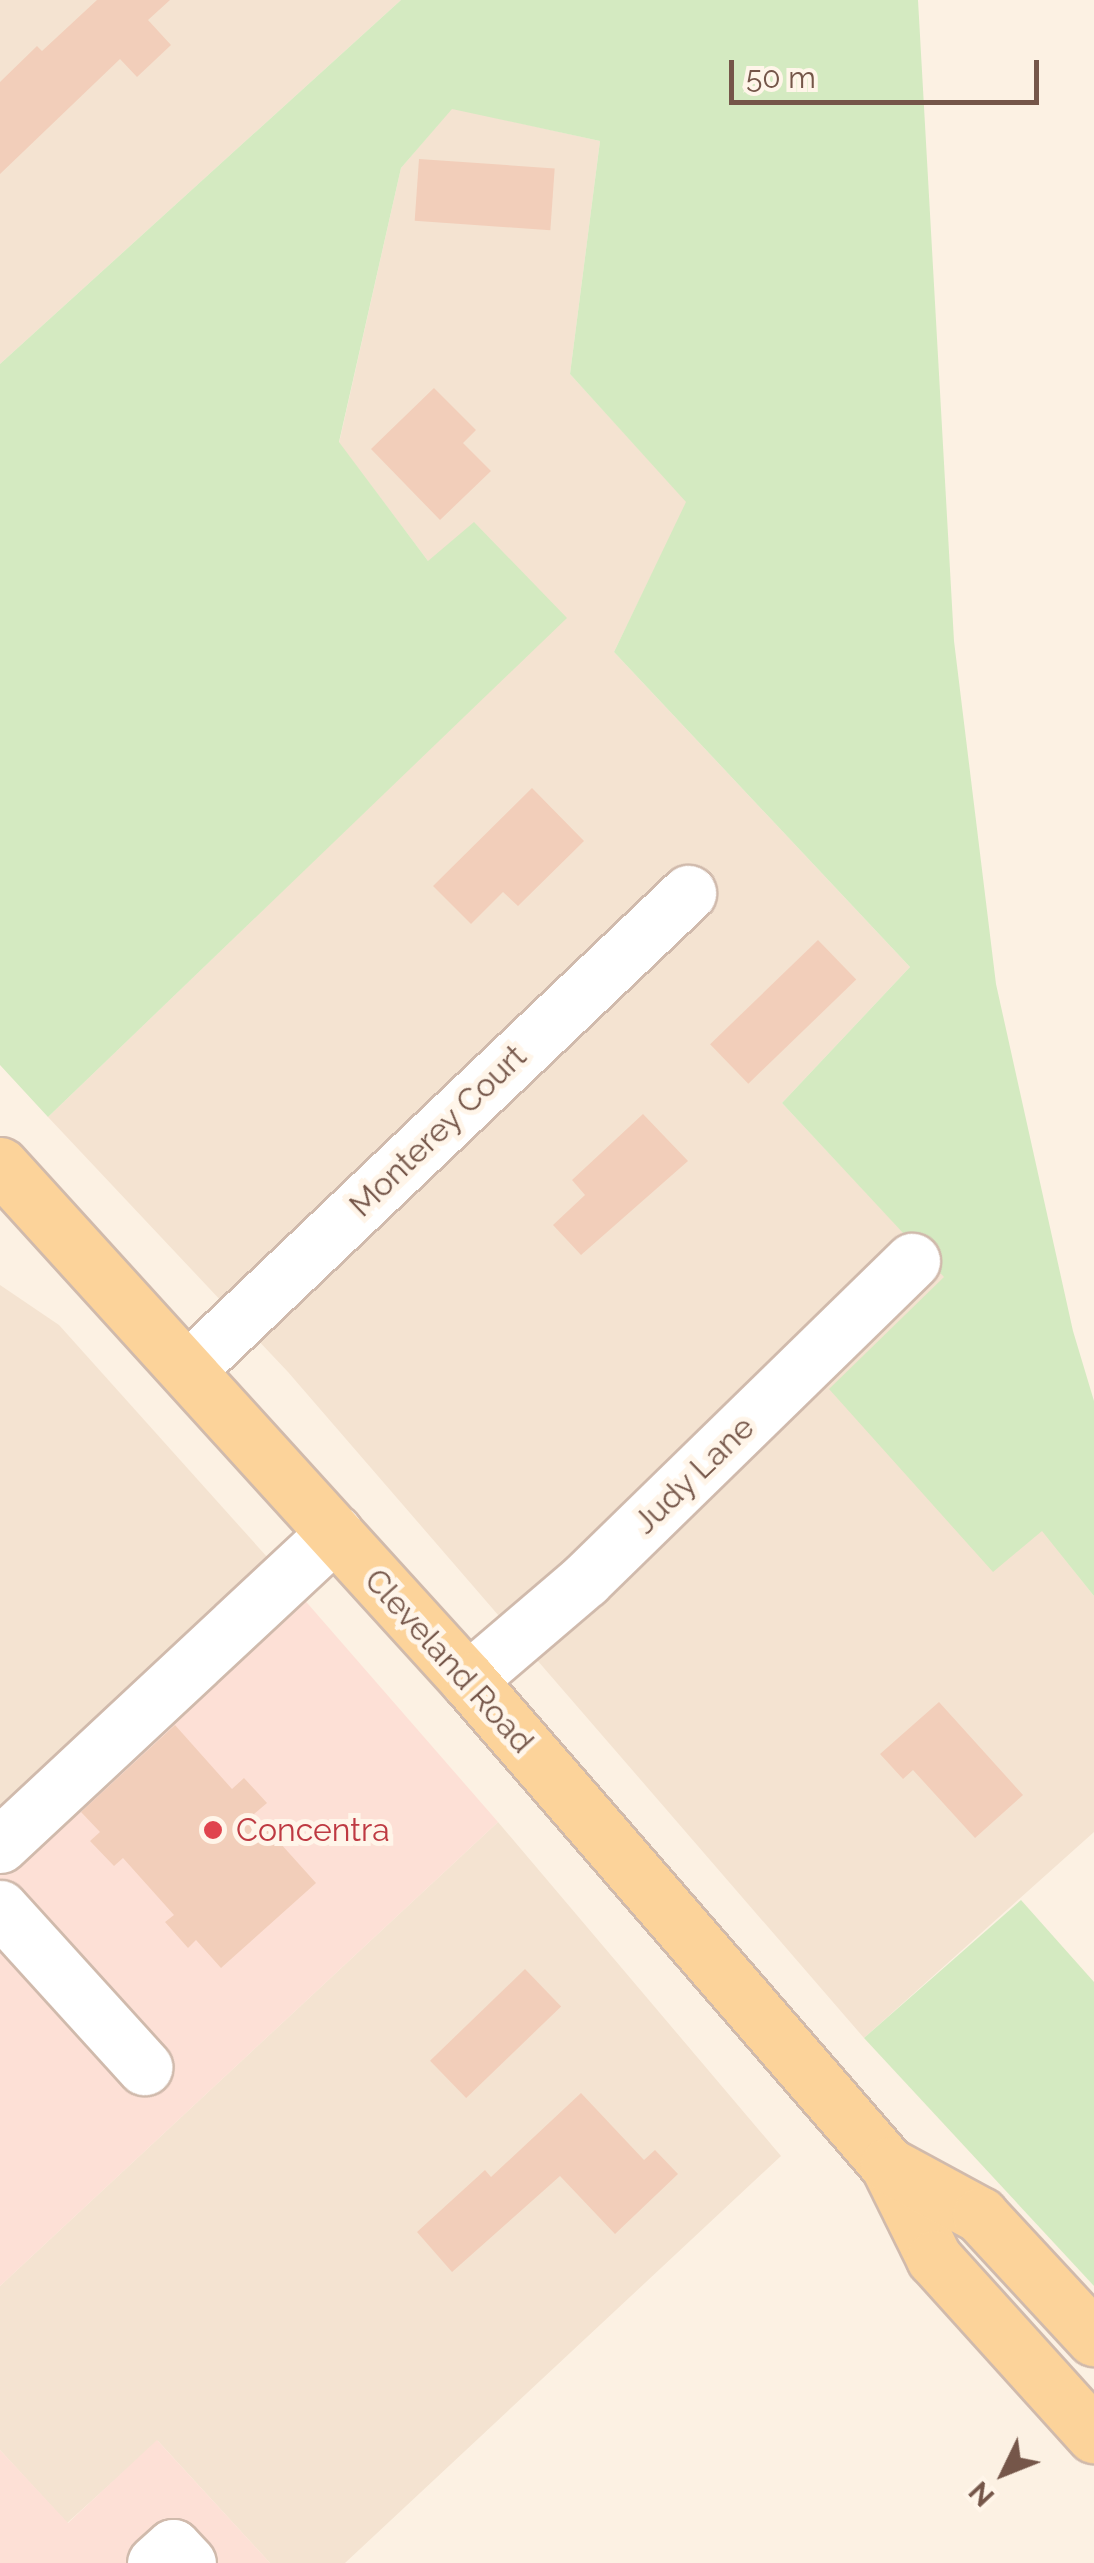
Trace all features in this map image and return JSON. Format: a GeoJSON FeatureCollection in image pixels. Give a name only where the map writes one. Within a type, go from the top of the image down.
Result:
{"type":"FeatureCollection","features":[{"type":"Feature","properties":{"kind":"main road","name":"Cleveland Road"},"geometry":{"type":"LineString","coordinates":[[8,1191],[188,1370],[468,1680],[888,2165],[934,2258],[1094,2436]]}},
{"type":"Feature","properties":{"kind":"main road","name":"Cleveland Road"},"geometry":{"type":"LineString","coordinates":[[888,2165],[980,2215],[1094,2338]]}},
{"type":"Feature","properties":{"kind":"street","name":"Monterey Court"},"geometry":{"type":"LineString","coordinates":[[188,1370],[688,893]]}},
{"type":"Feature","properties":{"kind":"street","name":"Judy Lane"},"geometry":{"type":"LineString","coordinates":[[468,1680],[696,1475],[912,1261]]}},
{"type":"Feature","properties":{"kind":"street"},"geometry":{"type":"LineString","coordinates":[[0,1845],[335,1533]]}},
{"type":"Feature","properties":{"kind":"street"},"geometry":{"type":"LineString","coordinates":[[0,1908],[144,2068]]}},
{"type":"Feature","properties":{"kind":"street"},"geometry":{"type":"LineString","coordinates":[[155,2563],[173,2546],[188,2563]]}},
{"type":"Feature","properties":{"kind":"shaded area"},"geometry":{"type":"Polygon","coordinates":[[[0,0],[401,0],[0,364],[0,0]]]}},
{"type":"Feature","properties":{"kind":"shaded area"},"geometry":{"type":"Polygon","coordinates":[[[452,108],[600,141],[570,374],[687,502],[614,652],[910,967],[782,1103],[945,1277],[993,1571],[1042,1530],[1094,1596],[1094,1832],[864,2038],[288,1372],[48,1117],[566,618],[428,561],[339,443],[401,168],[452,108]]]}},
{"type":"Feature","properties":{"kind":"shaded area"},"geometry":{"type":"Polygon","coordinates":[[[0,1285],[59,1325],[268,1558],[0,1807],[0,1285]]]}},
{"type":"Feature","properties":{"kind":"shaded area"},"geometry":{"type":"Polygon","coordinates":[[[268,1558],[498,1822],[0,2286],[0,1807],[268,1558]]]}},
{"type":"Feature","properties":{"kind":"shaded area"},"geometry":{"type":"Polygon","coordinates":[[[498,1822],[781,2156],[345,2563],[270,2563],[158,2441],[67,2523],[0,2450],[0,2286],[498,1822]]]}},
{"type":"Feature","properties":{"kind":"shaded area"},"geometry":{"type":"Polygon","coordinates":[[[157,2440],[270,2563],[0,2563],[0,2450],[68,2523],[157,2440]]]}},
{"type":"Feature","properties":{"kind":"green space"},"geometry":{"type":"Polygon","coordinates":[[[401,0],[918,0],[954,641],[996,984],[1073,1331],[1094,1401],[1094,1596],[1042,1531],[993,1572],[829,1389],[944,1277],[782,1103],[910,967],[614,652],[686,502],[570,374],[600,141],[452,109],[401,168],[339,442],[428,561],[474,522],[567,618],[48,1117],[0,1065],[0,364],[401,0]]]}},
{"type":"Feature","properties":{"kind":"green space"},"geometry":{"type":"Polygon","coordinates":[[[1021,1900],[1094,1982],[1094,2286],[864,2038],[1021,1900]]]}},
{"type":"Feature","properties":{"kind":"building"},"geometry":{"type":"Polygon","coordinates":[[[97,0],[170,0],[148,20],[171,45],[137,77],[120,59],[0,174],[0,82],[37,46],[42,51],[97,0]]]}},
{"type":"Feature","properties":{"kind":"building"},"geometry":{"type":"Polygon","coordinates":[[[419,159],[555,168],[550,230],[415,221],[419,159]]]}},
{"type":"Feature","properties":{"kind":"building"},"geometry":{"type":"Polygon","coordinates":[[[434,388],[476,430],[463,443],[491,471],[440,520],[371,449],[434,388]]]}},
{"type":"Feature","properties":{"kind":"building"},"geometry":{"type":"Polygon","coordinates":[[[532,788],[584,841],[518,906],[503,892],[471,924],[433,886],[532,788]]]}},
{"type":"Feature","properties":{"kind":"building"},"geometry":{"type":"Polygon","coordinates":[[[818,940],[856,980],[748,1084],[710,1044],[818,940]]]}},
{"type":"Feature","properties":{"kind":"building"},"geometry":{"type":"Polygon","coordinates":[[[643,1114],[688,1161],[581,1255],[553,1225],[585,1195],[572,1180],[643,1114]]]}},
{"type":"Feature","properties":{"kind":"building"},"geometry":{"type":"Polygon","coordinates":[[[939,1702],[1023,1795],[975,1838],[913,1770],[903,1779],[880,1754],[939,1702]]]}},
{"type":"Feature","properties":{"kind":"building"},"geometry":{"type":"Polygon","coordinates":[[[175,1725],[232,1789],[244,1778],[267,1803],[254,1814],[316,1883],[221,1968],[196,1940],[188,1948],[165,1922],[174,1915],[123,1858],[114,1866],[90,1841],[100,1832],[81,1812],[175,1725]]]}},
{"type":"Feature","properties":{"kind":"building"},"geometry":{"type":"Polygon","coordinates":[[[525,1969],[561,2006],[466,2098],[430,2061],[525,1969]]]}},
{"type":"Feature","properties":{"kind":"building"},"geometry":{"type":"Polygon","coordinates":[[[581,2093],[644,2160],[655,2150],[678,2174],[615,2234],[560,2176],[452,2272],[417,2232],[485,2170],[491,2177],[581,2093]]]}},
{"type":"Feature","properties":{"kind":"place","name":"Concentra"},"geometry":{"type":"Point","coordinates":[213,1830]}}]}
